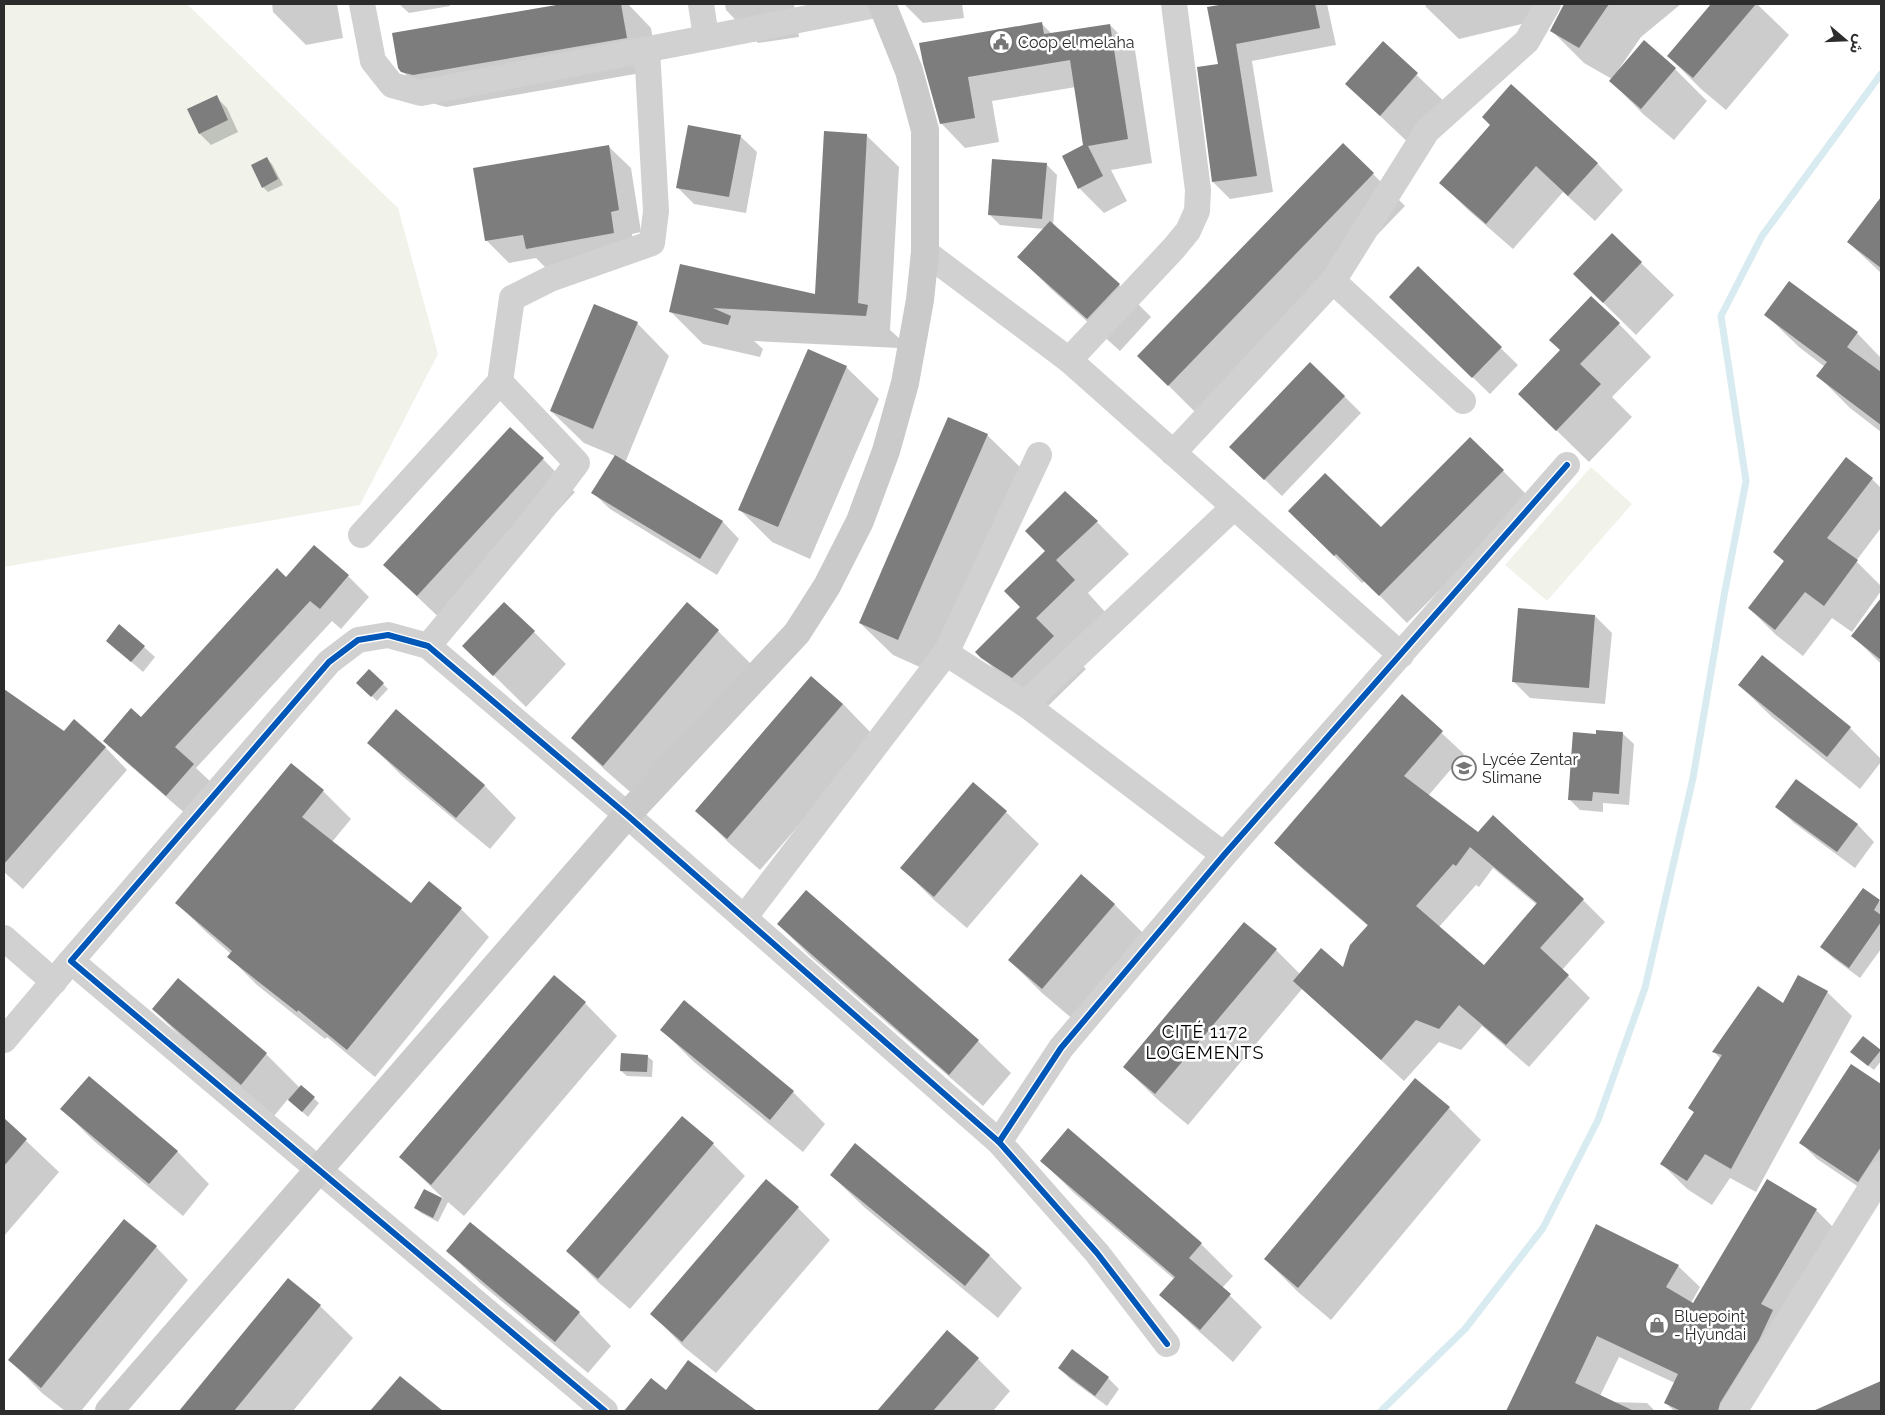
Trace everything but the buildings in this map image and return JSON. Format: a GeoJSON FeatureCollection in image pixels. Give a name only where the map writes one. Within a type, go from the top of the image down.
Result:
{"type":"FeatureCollection","features":[{"type":"Feature","properties":{"kind":"main road"},"geometry":{"type":"LineString","coordinates":[[109,1411],[628,815],[797,633],[827,586],[860,521],[886,451],[906,383],[920,300],[925,252],[925,130],[909,72],[881,4]]}},
{"type":"Feature","properties":{"kind":"street"},"geometry":{"type":"LineString","coordinates":[[362,4],[373,61],[392,85],[421,93],[881,4]]}},
{"type":"Feature","properties":{"kind":"street"},"geometry":{"type":"LineString","coordinates":[[701,4],[706,38]]}},
{"type":"Feature","properties":{"kind":"street"},"geometry":{"type":"LineString","coordinates":[[1069,360],[1174,248],[1188,231],[1197,211],[1198,190],[1174,4]]}},
{"type":"Feature","properties":{"kind":"street"},"geometry":{"type":"LineString","coordinates":[[1173,453],[1333,281],[1427,131],[1528,41],[1548,4]]}},
{"type":"Feature","properties":{"kind":"street"},"geometry":{"type":"LineString","coordinates":[[361,535],[500,382],[512,298],[550,279],[652,243],[656,211],[647,49]]}},
{"type":"Feature","properties":{"kind":"street"},"geometry":{"type":"LineString","coordinates":[[925,252],[1069,360],[1401,655]]}},
{"type":"Feature","properties":{"kind":"street"},"geometry":{"type":"LineString","coordinates":[[1333,281],[1463,401]]}},
{"type":"Feature","properties":{"kind":"street"},"geometry":{"type":"LineString","coordinates":[[428,646],[537,516],[577,463],[500,382]]}},
{"type":"Feature","properties":{"kind":"street"},"geometry":{"type":"LineString","coordinates":[[744,918],[946,653],[1039,455]]}},
{"type":"Feature","properties":{"kind":"street"},"geometry":{"type":"LineString","coordinates":[[999,1142],[1061,1048],[1224,855],[1567,465]]}},
{"type":"Feature","properties":{"kind":"street"},"geometry":{"type":"LineString","coordinates":[[1026,704],[1234,507]]}},
{"type":"Feature","properties":{"kind":"street"},"geometry":{"type":"LineString","coordinates":[[4,1040],[329,662],[358,640],[388,635],[428,646],[628,815],[999,1142],[1097,1253],[1167,1344]]}},
{"type":"Feature","properties":{"kind":"street"},"geometry":{"type":"LineString","coordinates":[[946,653],[1026,704],[1224,855]]}},
{"type":"Feature","properties":{"kind":"street"},"geometry":{"type":"LineString","coordinates":[[4,938],[54,982]]}},
{"type":"Feature","properties":{"kind":"street"},"geometry":{"type":"LineString","coordinates":[[72,961],[317,1170],[605,1411]]}},
{"type":"Feature","properties":{"kind":"street"},"geometry":{"type":"LineString","coordinates":[[1733,1411],[1881,1174]]}},
{"type":"Feature","properties":{"kind":"shaded area"},"geometry":{"type":"Polygon","coordinates":[[[4,4],[187,4],[398,208],[438,354],[360,505],[4,567],[4,4]]]}},
{"type":"Feature","properties":{"kind":"shaded area"},"geometry":{"type":"Polygon","coordinates":[[[1591,467],[1632,504],[1547,601],[1505,565],[1591,467]]]}},
{"type":"Feature","properties":{"kind":"waterway"},"geometry":{"type":"LineString","coordinates":[[1381,1411],[1465,1329],[1543,1228],[1598,1120],[1645,988],[1693,778],[1746,481],[1721,316],[1762,236],[1881,74]]}},
{"type":"Feature","properties":{"kind":"cycle path"},"geometry":{"type":"LineString","coordinates":[[999,1142],[1061,1048],[1224,855],[1567,465]]}},
{"type":"Feature","properties":{"kind":"cycle path"},"geometry":{"type":"LineString","coordinates":[[605,1411],[71,961],[329,662],[358,640],[388,635],[428,646],[627,815],[999,1142],[1097,1253],[1167,1344]]}},
{"type":"Feature","properties":{"kind":"place","name":"Coop el melaha"},"geometry":{"type":"Point","coordinates":[1001,42]}},
{"type":"Feature","properties":{"kind":"place","name":"Lycée Zentar Slimane"},"geometry":{"type":"Point","coordinates":[1464,768]}},
{"type":"Feature","properties":{"kind":"place","name":"Bluepoint - Hyundai"},"geometry":{"type":"Point","coordinates":[1657,1325]}},
{"type":"Feature","properties":{"kind":"district","name":"CITÉ 1172 LOGEMENTS"},"geometry":{"type":"Point","coordinates":[1205,1041]}}]}
